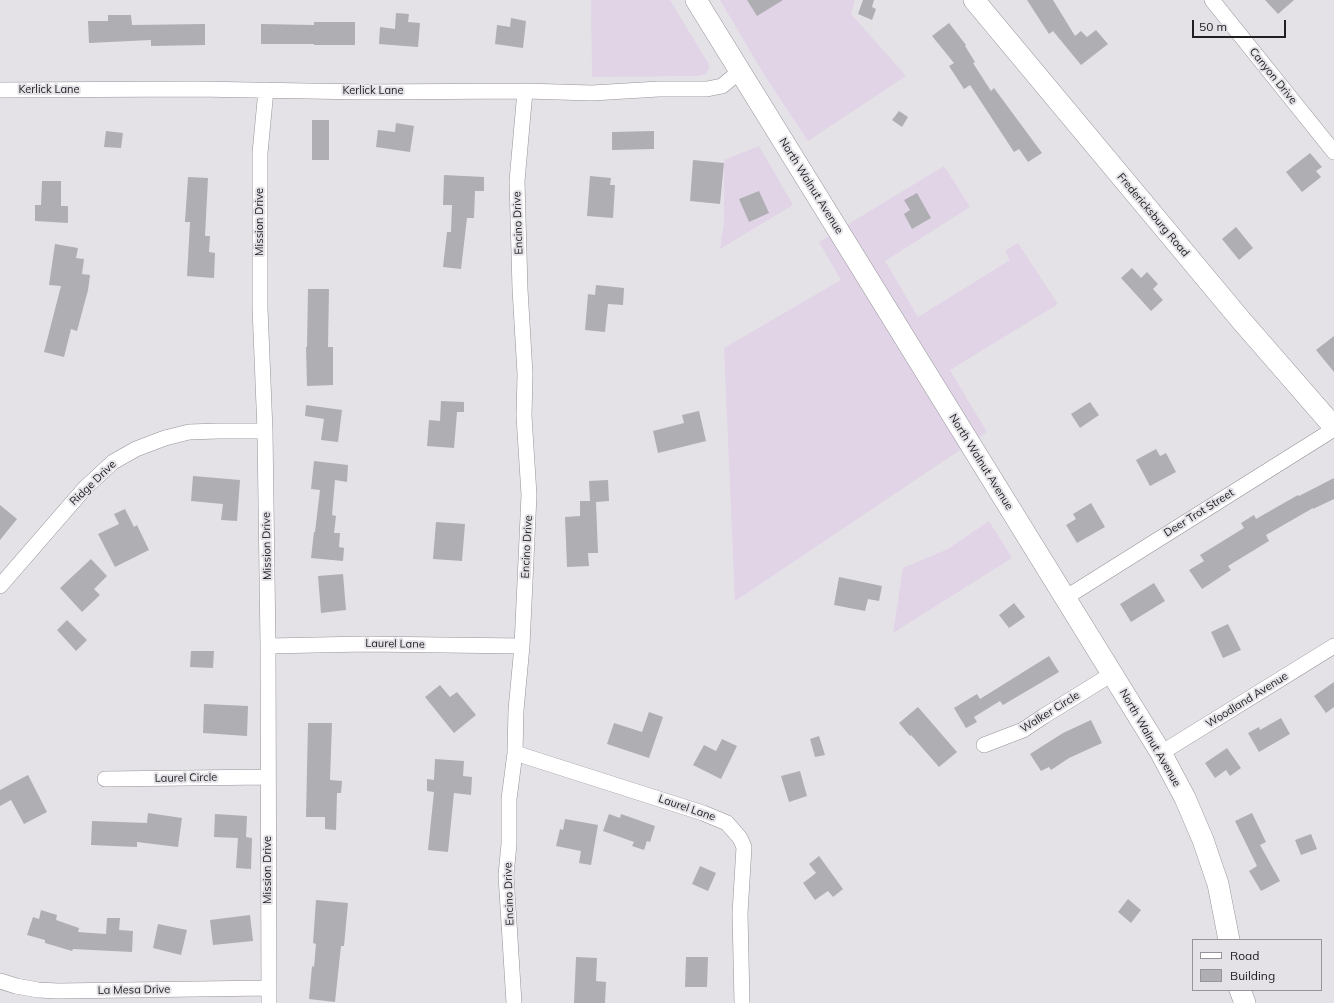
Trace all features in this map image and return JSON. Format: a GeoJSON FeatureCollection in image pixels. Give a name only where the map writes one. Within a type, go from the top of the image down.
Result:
{"type":"FeatureCollection","features":[{"type":"Feature","properties":{"kind":"main road","name":"North Walnut Avenue"},"geometry":{"type":"LineString","coordinates":[[696,0],[1161,753],[1185,798],[1203,840],[1218,884],[1230,939]]}},
{"type":"Feature","properties":{"kind":"main road","name":"Fredericksburg Road"},"geometry":{"type":"LineString","coordinates":[[974,0],[1240,319],[1334,428]]}},
{"type":"Feature","properties":{"kind":"main road"},"geometry":{"type":"LineString","coordinates":[[1233,1003],[1234,991]]}},
{"type":"Feature","properties":{"kind":"main road"},"geometry":{"type":"LineString","coordinates":[[1240,991],[1245,1003]]}},
{"type":"Feature","properties":{"kind":"street","name":"Canyon Drive"},"geometry":{"type":"LineString","coordinates":[[1212,0],[1334,152]]}},
{"type":"Feature","properties":{"kind":"street","name":"Kerlick Lane"},"geometry":{"type":"LineString","coordinates":[[0,90],[196,89],[364,92],[525,91],[592,93],[659,89],[707,89],[722,86],[740,71]]}},
{"type":"Feature","properties":{"kind":"street","name":"Mission Drive"},"geometry":{"type":"LineString","coordinates":[[266,90],[260,153],[260,308],[265,431],[268,646],[269,1003]]}},
{"type":"Feature","properties":{"kind":"street","name":"Encino Drive"},"geometry":{"type":"LineString","coordinates":[[514,1003],[506,875],[509,844],[509,799],[515,753],[516,710],[522,646],[529,495],[524,416],[525,374],[520,289],[517,181],[525,91]]}},
{"type":"Feature","properties":{"kind":"street","name":"Deer Trot Street"},"geometry":{"type":"LineString","coordinates":[[1065,598],[1334,428]]}},
{"type":"Feature","properties":{"kind":"street","name":"Ridge Drive"},"geometry":{"type":"LineString","coordinates":[[0,586],[85,488],[113,462],[150,443],[189,432],[265,431]]}},
{"type":"Feature","properties":{"kind":"street","name":"Laurel Lane"},"geometry":{"type":"LineString","coordinates":[[268,646],[365,644],[522,646]]}},
{"type":"Feature","properties":{"kind":"street","name":"Woodland Avenue"},"geometry":{"type":"LineString","coordinates":[[1161,753],[1334,646]]}},
{"type":"Feature","properties":{"kind":"street","name":"Walker Circle"},"geometry":{"type":"LineString","coordinates":[[984,745],[1023,730],[1112,674]]}},
{"type":"Feature","properties":{"kind":"street","name":"Laurel Lane"},"geometry":{"type":"LineString","coordinates":[[515,753],[703,813],[726,823],[734,830],[744,847],[740,913],[742,1003]]}},
{"type":"Feature","properties":{"kind":"street","name":"Laurel Circle"},"geometry":{"type":"LineString","coordinates":[[105,779],[268,777]]}},
{"type":"Feature","properties":{"kind":"street","name":"La Mesa Drive"},"geometry":{"type":"LineString","coordinates":[[0,981],[38,990],[58,991],[268,988]]}},
{"type":"Feature","properties":{"kind":"shaded area"},"geometry":{"type":"Polygon","coordinates":[[[591,0],[670,0],[710,66],[706,74],[696,76],[592,77],[591,0]]]}},
{"type":"Feature","properties":{"kind":"shaded area"},"geometry":{"type":"Polygon","coordinates":[[[720,0],[855,0],[851,14],[906,76],[808,141],[765,76],[720,0]]]}},
{"type":"Feature","properties":{"kind":"shaded area"},"geometry":{"type":"Polygon","coordinates":[[[759,146],[793,205],[720,249],[724,222],[724,160],[759,146]]]}},
{"type":"Feature","properties":{"kind":"shaded area"},"geometry":{"type":"Polygon","coordinates":[[[944,166],[970,207],[885,261],[918,317],[1010,260],[1005,251],[1018,243],[1058,304],[950,370],[987,432],[735,601],[724,348],[841,280],[819,242],[944,166]]]}},
{"type":"Feature","properties":{"kind":"shaded area"},"geometry":{"type":"Polygon","coordinates":[[[989,521],[1012,558],[893,633],[903,568],[948,549],[989,521]]]}},
{"type":"Feature","properties":{"kind":"building"},"geometry":{"type":"Polygon","coordinates":[[[747,0],[783,0],[757,16],[747,0]]]}},
{"type":"Feature","properties":{"kind":"building"},"geometry":{"type":"Polygon","coordinates":[[[863,0],[874,0],[872,7],[876,9],[872,20],[858,14],[863,0]]]}},
{"type":"Feature","properties":{"kind":"building"},"geometry":{"type":"Polygon","coordinates":[[[1027,0],[1053,0],[1075,36],[1081,31],[1087,37],[1096,30],[1108,44],[1081,65],[1053,31],[1049,34],[1027,0]]]}},
{"type":"Feature","properties":{"kind":"building"},"geometry":{"type":"Polygon","coordinates":[[[1265,0],[1294,0],[1278,14],[1265,0]]]}},
{"type":"Feature","properties":{"kind":"building"},"geometry":{"type":"Polygon","coordinates":[[[396,13],[409,14],[408,22],[420,23],[418,47],[379,44],[380,27],[395,29],[396,13]]]}},
{"type":"Feature","properties":{"kind":"building"},"geometry":{"type":"Polygon","coordinates":[[[108,15],[131,15],[132,25],[205,24],[205,45],[151,46],[151,40],[89,43],[88,21],[108,21],[108,15]]]}},
{"type":"Feature","properties":{"kind":"building"},"geometry":{"type":"Polygon","coordinates":[[[511,18],[526,21],[523,48],[495,44],[497,25],[510,27],[511,18]]]}},
{"type":"Feature","properties":{"kind":"building"},"geometry":{"type":"Polygon","coordinates":[[[314,22],[355,22],[355,45],[261,44],[261,24],[314,25],[314,22]]]}},
{"type":"Feature","properties":{"kind":"building"},"geometry":{"type":"Polygon","coordinates":[[[949,23],[966,45],[965,46],[975,62],[973,63],[991,91],[994,88],[1042,153],[1028,162],[1019,149],[1014,152],[970,85],[964,89],[949,66],[954,63],[932,36],[949,23]]]}},
{"type":"Feature","properties":{"kind":"building"},"geometry":{"type":"Polygon","coordinates":[[[899,111],[908,117],[902,127],[892,120],[899,111]]]}},
{"type":"Feature","properties":{"kind":"building"},"geometry":{"type":"Polygon","coordinates":[[[312,120],[329,120],[329,160],[312,160],[312,120]]]}},
{"type":"Feature","properties":{"kind":"building"},"geometry":{"type":"Polygon","coordinates":[[[396,123],[414,126],[410,152],[376,147],[378,130],[395,132],[396,123]]]}},
{"type":"Feature","properties":{"kind":"building"},"geometry":{"type":"Polygon","coordinates":[[[106,131],[123,133],[121,148],[104,147],[106,131]]]}},
{"type":"Feature","properties":{"kind":"building"},"geometry":{"type":"Polygon","coordinates":[[[654,131],[654,149],[612,150],[612,132],[654,131]]]}},
{"type":"Feature","properties":{"kind":"building"},"geometry":{"type":"Polygon","coordinates":[[[1310,153],[1322,167],[1316,171],[1321,177],[1302,192],[1286,172],[1310,153]]]}},
{"type":"Feature","properties":{"kind":"building"},"geometry":{"type":"Polygon","coordinates":[[[693,160],[724,163],[720,204],[690,201],[693,160]]]}},
{"type":"Feature","properties":{"kind":"building"},"geometry":{"type":"Polygon","coordinates":[[[444,175],[484,177],[484,191],[475,191],[474,218],[467,218],[461,269],[443,267],[447,232],[451,232],[452,205],[443,205],[444,175]]]}},
{"type":"Feature","properties":{"kind":"building"},"geometry":{"type":"Polygon","coordinates":[[[590,176],[611,178],[610,185],[615,185],[613,218],[587,216],[590,176]]]}},
{"type":"Feature","properties":{"kind":"building"},"geometry":{"type":"Polygon","coordinates":[[[188,177],[208,178],[205,236],[210,236],[209,252],[215,253],[214,278],[187,276],[190,222],[185,222],[188,177]]]}},
{"type":"Feature","properties":{"kind":"building"},"geometry":{"type":"Polygon","coordinates":[[[42,181],[61,181],[61,206],[68,206],[68,223],[35,221],[35,205],[41,205],[42,181]]]}},
{"type":"Feature","properties":{"kind":"building"},"geometry":{"type":"Polygon","coordinates":[[[759,191],[769,213],[749,222],[739,199],[759,191]]]}},
{"type":"Feature","properties":{"kind":"building"},"geometry":{"type":"Polygon","coordinates":[[[917,193],[931,218],[912,229],[904,214],[910,210],[904,200],[917,193]]]}},
{"type":"Feature","properties":{"kind":"building"},"geometry":{"type":"Polygon","coordinates":[[[1236,227],[1253,248],[1239,260],[1222,239],[1236,227]]]}},
{"type":"Feature","properties":{"kind":"building"},"geometry":{"type":"Polygon","coordinates":[[[55,244],[78,248],[76,258],[84,259],[82,274],[90,275],[88,290],[77,331],[71,329],[64,357],[44,352],[61,286],[49,285],[55,244]]]}},
{"type":"Feature","properties":{"kind":"building"},"geometry":{"type":"Polygon","coordinates":[[[1132,268],[1141,278],[1147,272],[1158,284],[1153,289],[1163,300],[1151,311],[1121,278],[1132,268]]]}},
{"type":"Feature","properties":{"kind":"building"},"geometry":{"type":"Polygon","coordinates":[[[596,285],[624,288],[623,305],[608,304],[605,332],[585,330],[588,294],[595,295],[596,285]]]}},
{"type":"Feature","properties":{"kind":"building"},"geometry":{"type":"Polygon","coordinates":[[[308,289],[329,289],[328,347],[333,347],[333,385],[307,386],[306,347],[308,289]]]}},
{"type":"Feature","properties":{"kind":"building"},"geometry":{"type":"Polygon","coordinates":[[[1334,336],[1334,372],[1316,350],[1334,336]]]}},
{"type":"Feature","properties":{"kind":"building"},"geometry":{"type":"Polygon","coordinates":[[[441,401],[464,402],[464,412],[457,412],[454,448],[427,446],[429,420],[440,421],[441,401]]]}},
{"type":"Feature","properties":{"kind":"building"},"geometry":{"type":"Polygon","coordinates":[[[1090,402],[1099,415],[1080,428],[1071,414],[1090,402]]]}},
{"type":"Feature","properties":{"kind":"building"},"geometry":{"type":"Polygon","coordinates":[[[306,405],[342,410],[338,442],[321,440],[324,419],[305,416],[306,405]]]}},
{"type":"Feature","properties":{"kind":"building"},"geometry":{"type":"Polygon","coordinates":[[[699,411],[706,441],[658,453],[653,431],[684,423],[682,415],[699,411]]]}},
{"type":"Feature","properties":{"kind":"building"},"geometry":{"type":"Polygon","coordinates":[[[1156,449],[1160,456],[1166,453],[1176,472],[1150,486],[1136,460],[1156,449]]]}},
{"type":"Feature","properties":{"kind":"building"},"geometry":{"type":"Polygon","coordinates":[[[314,461],[348,465],[347,482],[335,480],[332,515],[336,516],[334,533],[340,533],[339,547],[344,548],[343,561],[311,558],[320,490],[311,489],[314,461]]]}},
{"type":"Feature","properties":{"kind":"building"},"geometry":{"type":"Polygon","coordinates":[[[193,476],[240,480],[237,521],[221,520],[223,504],[191,501],[193,476]]]}},
{"type":"Feature","properties":{"kind":"building"},"geometry":{"type":"Polygon","coordinates":[[[1334,478],[1334,499],[1313,508],[1266,535],[1269,541],[1228,566],[1231,570],[1202,589],[1189,570],[1204,561],[1200,555],[1244,528],[1241,523],[1254,515],[1256,519],[1298,495],[1299,496],[1334,478]]]}},
{"type":"Feature","properties":{"kind":"building"},"geometry":{"type":"Polygon","coordinates":[[[608,480],[609,501],[596,502],[598,553],[588,553],[589,566],[567,567],[565,517],[580,516],[580,501],[590,501],[589,481],[608,480]]]}},
{"type":"Feature","properties":{"kind":"building"},"geometry":{"type":"Polygon","coordinates":[[[1091,503],[1105,527],[1077,543],[1066,525],[1076,519],[1073,514],[1091,503]]]}},
{"type":"Feature","properties":{"kind":"building"},"geometry":{"type":"Polygon","coordinates":[[[0,505],[17,519],[0,540],[0,505]]]}},
{"type":"Feature","properties":{"kind":"building"},"geometry":{"type":"Polygon","coordinates":[[[125,509],[134,527],[137,525],[149,550],[115,567],[98,534],[119,524],[114,514],[125,509]]]}},
{"type":"Feature","properties":{"kind":"building"},"geometry":{"type":"Polygon","coordinates":[[[436,522],[465,524],[462,561],[433,559],[436,522]]]}},
{"type":"Feature","properties":{"kind":"building"},"geometry":{"type":"Polygon","coordinates":[[[91,559],[107,576],[94,589],[100,595],[82,612],[60,588],[91,559]]]}},
{"type":"Feature","properties":{"kind":"building"},"geometry":{"type":"Polygon","coordinates":[[[343,574],[346,610],[321,613],[318,576],[343,574]]]}},
{"type":"Feature","properties":{"kind":"building"},"geometry":{"type":"Polygon","coordinates":[[[839,577],[882,586],[879,601],[868,599],[865,611],[834,605],[839,577]]]}},
{"type":"Feature","properties":{"kind":"building"},"geometry":{"type":"Polygon","coordinates":[[[1154,583],[1165,601],[1131,622],[1120,604],[1154,583]]]}},
{"type":"Feature","properties":{"kind":"building"},"geometry":{"type":"Polygon","coordinates":[[[1014,603],[1025,617],[1009,628],[999,615],[1014,603]]]}},
{"type":"Feature","properties":{"kind":"building"},"geometry":{"type":"Polygon","coordinates":[[[67,620],[87,640],[76,651],[57,630],[67,620]]]}},
{"type":"Feature","properties":{"kind":"building"},"geometry":{"type":"Polygon","coordinates":[[[1228,624],[1241,650],[1223,658],[1211,632],[1228,624]]]}},
{"type":"Feature","properties":{"kind":"building"},"geometry":{"type":"Polygon","coordinates":[[[191,651],[214,651],[213,668],[190,667],[191,651]]]}},
{"type":"Feature","properties":{"kind":"building"},"geometry":{"type":"Polygon","coordinates":[[[1049,656],[1059,672],[1003,705],[1000,701],[974,717],[977,722],[966,728],[954,708],[977,694],[980,699],[1049,656]]]}},
{"type":"Feature","properties":{"kind":"building"},"geometry":{"type":"Polygon","coordinates":[[[1334,682],[1334,707],[1326,713],[1314,696],[1334,682]]]}},
{"type":"Feature","properties":{"kind":"building"},"geometry":{"type":"Polygon","coordinates":[[[440,685],[450,697],[457,692],[476,715],[454,733],[425,697],[440,685]]]}},
{"type":"Feature","properties":{"kind":"building"},"geometry":{"type":"Polygon","coordinates":[[[204,704],[248,706],[247,736],[203,733],[204,704]]]}},
{"type":"Feature","properties":{"kind":"building"},"geometry":{"type":"Polygon","coordinates":[[[918,707],[957,752],[939,767],[899,723],[918,707]]]}},
{"type":"Feature","properties":{"kind":"building"},"geometry":{"type":"Polygon","coordinates":[[[649,712],[663,717],[649,758],[607,744],[614,723],[642,732],[649,712]]]}},
{"type":"Feature","properties":{"kind":"building"},"geometry":{"type":"Polygon","coordinates":[[[1281,718],[1290,734],[1259,752],[1248,733],[1259,727],[1260,730],[1281,718]]]}},
{"type":"Feature","properties":{"kind":"building"},"geometry":{"type":"Polygon","coordinates":[[[1091,720],[1102,743],[1069,758],[1051,770],[1049,767],[1041,771],[1030,754],[1063,733],[1091,720]]]}},
{"type":"Feature","properties":{"kind":"building"},"geometry":{"type":"Polygon","coordinates":[[[308,723],[332,723],[330,780],[342,781],[341,793],[337,793],[336,830],[325,829],[325,817],[306,817],[308,723]]]}},
{"type":"Feature","properties":{"kind":"building"},"geometry":{"type":"Polygon","coordinates":[[[819,736],[825,755],[815,757],[810,739],[819,736]]]}},
{"type":"Feature","properties":{"kind":"building"},"geometry":{"type":"Polygon","coordinates":[[[722,739],[737,746],[721,779],[693,765],[704,745],[716,751],[722,739]]]}},
{"type":"Feature","properties":{"kind":"building"},"geometry":{"type":"Polygon","coordinates":[[[1227,748],[1241,768],[1230,776],[1226,770],[1215,778],[1205,763],[1227,748]]]}},
{"type":"Feature","properties":{"kind":"building"},"geometry":{"type":"Polygon","coordinates":[[[435,759],[464,761],[463,776],[472,777],[471,795],[454,793],[448,852],[428,850],[434,792],[427,791],[427,779],[434,780],[435,759]]]}},
{"type":"Feature","properties":{"kind":"building"},"geometry":{"type":"Polygon","coordinates":[[[800,771],[807,796],[789,802],[781,776],[800,771]]]}},
{"type":"Feature","properties":{"kind":"building"},"geometry":{"type":"Polygon","coordinates":[[[28,775],[47,812],[24,824],[11,800],[0,806],[0,790],[28,775]]]}},
{"type":"Feature","properties":{"kind":"building"},"geometry":{"type":"Polygon","coordinates":[[[148,813],[182,818],[178,847],[137,842],[137,847],[91,845],[92,821],[147,823],[148,813]]]}},
{"type":"Feature","properties":{"kind":"building"},"geometry":{"type":"Polygon","coordinates":[[[1252,813],[1266,842],[1260,845],[1280,881],[1261,891],[1249,871],[1257,866],[1235,821],[1252,813]]]}},
{"type":"Feature","properties":{"kind":"building"},"geometry":{"type":"Polygon","coordinates":[[[215,814],[247,816],[246,837],[252,838],[251,869],[236,868],[238,838],[214,837],[215,814]]]}},
{"type":"Feature","properties":{"kind":"building"},"geometry":{"type":"Polygon","coordinates":[[[609,814],[620,818],[621,814],[655,826],[650,842],[647,841],[644,850],[632,846],[634,842],[603,831],[609,814]]]}},
{"type":"Feature","properties":{"kind":"building"},"geometry":{"type":"Polygon","coordinates":[[[565,819],[598,825],[591,865],[579,863],[581,851],[556,846],[560,829],[563,830],[565,819]]]}},
{"type":"Feature","properties":{"kind":"building"},"geometry":{"type":"Polygon","coordinates":[[[1311,834],[1317,849],[1301,855],[1295,840],[1311,834]]]}},
{"type":"Feature","properties":{"kind":"building"},"geometry":{"type":"Polygon","coordinates":[[[819,856],[843,889],[833,897],[828,891],[815,900],[803,883],[816,873],[809,864],[819,856]]]}},
{"type":"Feature","properties":{"kind":"building"},"geometry":{"type":"Polygon","coordinates":[[[700,866],[716,873],[708,891],[692,884],[700,866]]]}},
{"type":"Feature","properties":{"kind":"building"},"geometry":{"type":"Polygon","coordinates":[[[1128,899],[1141,910],[1131,923],[1118,912],[1128,899]]]}},
{"type":"Feature","properties":{"kind":"building"},"geometry":{"type":"Polygon","coordinates":[[[316,900],[348,903],[344,946],[341,946],[335,1002],[309,999],[316,944],[313,943],[316,900]]]}},
{"type":"Feature","properties":{"kind":"building"},"geometry":{"type":"Polygon","coordinates":[[[41,910],[57,915],[56,920],[79,928],[78,932],[106,934],[107,918],[120,918],[119,930],[133,931],[132,952],[73,949],[72,951],[45,943],[45,940],[27,935],[33,917],[39,919],[41,910]]]}},
{"type":"Feature","properties":{"kind":"building"},"geometry":{"type":"Polygon","coordinates":[[[250,915],[253,941],[213,945],[210,920],[250,915]]]}},
{"type":"Feature","properties":{"kind":"building"},"geometry":{"type":"Polygon","coordinates":[[[158,924],[187,930],[181,955],[153,948],[158,924]]]}},
{"type":"Feature","properties":{"kind":"building"},"geometry":{"type":"Polygon","coordinates":[[[576,957],[597,958],[596,981],[606,982],[605,1003],[574,1003],[576,957]]]}},
{"type":"Feature","properties":{"kind":"building"},"geometry":{"type":"Polygon","coordinates":[[[686,957],[708,957],[707,987],[685,987],[686,957]]]}}]}
